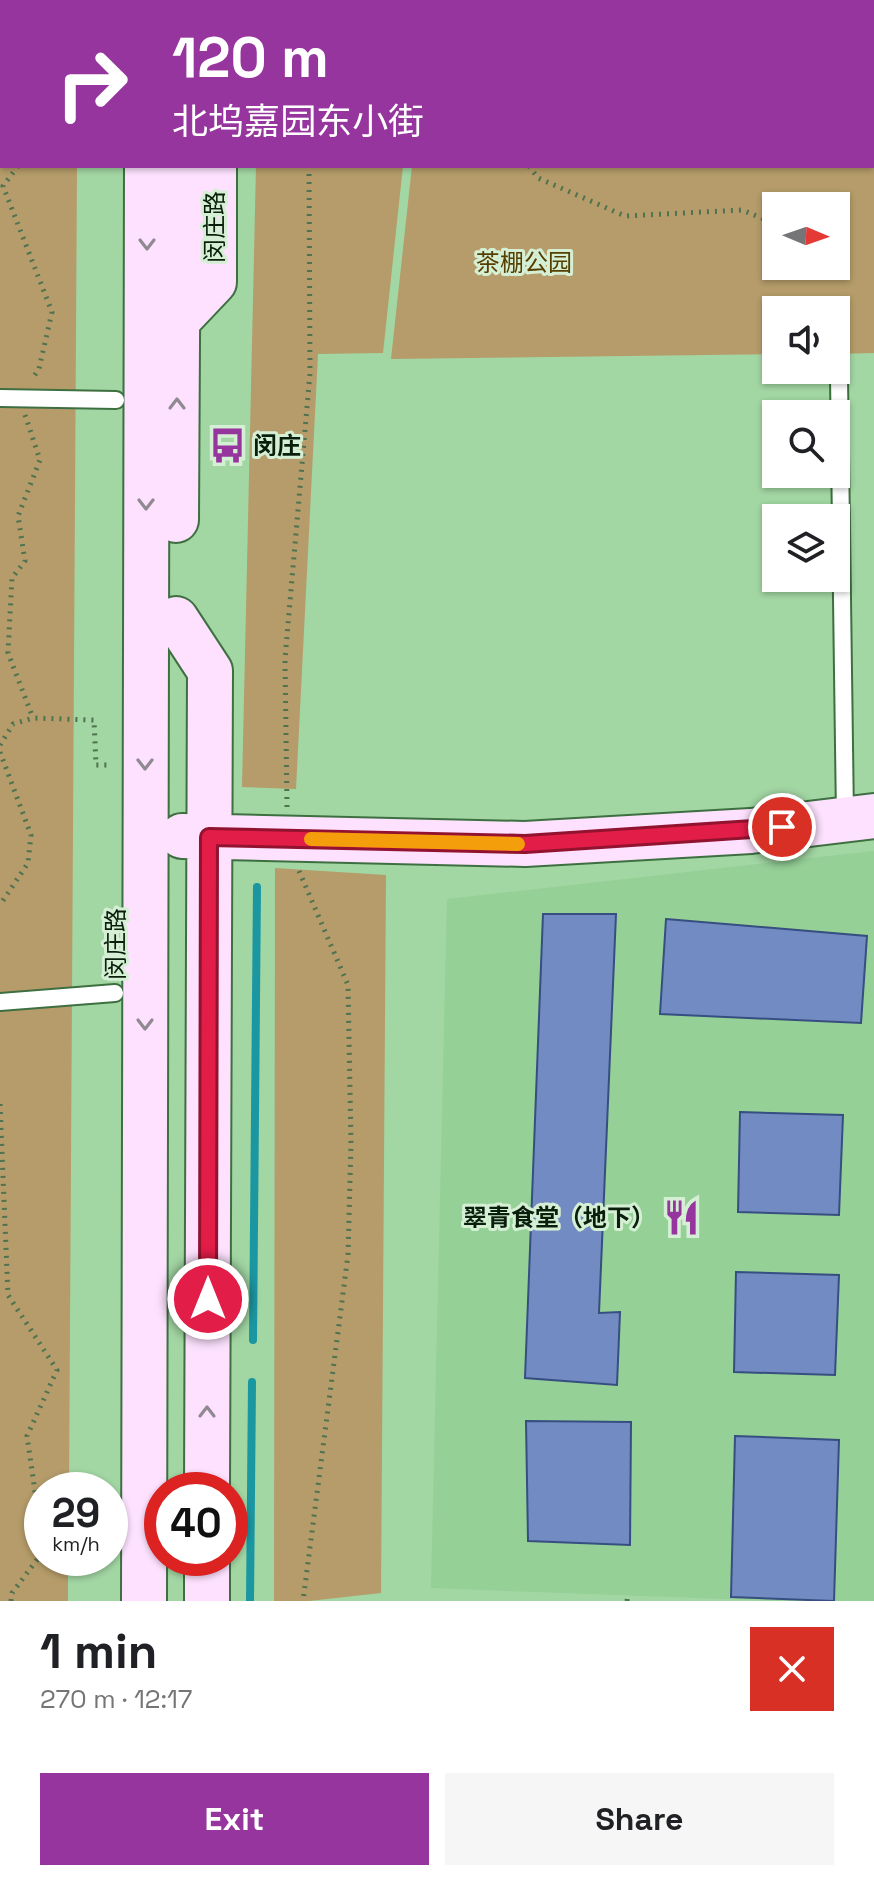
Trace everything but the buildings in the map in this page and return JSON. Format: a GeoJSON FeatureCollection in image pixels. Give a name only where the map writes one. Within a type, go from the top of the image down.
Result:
{"type":"FeatureCollection","features":[{"type":"Feature","properties":{"kind":"street","name":"闵庄路"},"geometry":{"type":"LineString","coordinates":[[147,168],[162,308],[176,619],[192,836],[207,1472]]}},
{"type":"Feature","properties":{"kind":"street","name":"闵庄路"},"geometry":{"type":"LineString","coordinates":[[144,1601],[162,308],[178,168]]}},
{"type":"Feature","properties":{"kind":"street","name":"闵庄路"},"geometry":{"type":"LineString","coordinates":[[115,1601],[116,339],[162,308],[214,282],[214,168]]}},
{"type":"Feature","properties":{"kind":"street"},"geometry":{"type":"LineString","coordinates":[[192,836],[525,844],[751,831],[866,818]]}},
{"type":"Feature","properties":{"kind":"street","name":"闵庄路"},"geometry":{"type":"LineString","coordinates":[[173,1472],[192,836]]}},
{"type":"Feature","properties":{"kind":"street"},"geometry":{"type":"LineString","coordinates":[[171,1576],[171,1601]]}},
{"type":"Feature","properties":{"kind":"street"},"geometry":{"type":"LineString","coordinates":[[207,1576],[207,1601]]}},
{"type":"Feature","properties":{"kind":"lane"},"geometry":{"type":"LineString","coordinates":[[839,384],[866,818]]}},
{"type":"Feature","properties":{"kind":"lane"},"geometry":{"type":"LineString","coordinates":[[0,398],[116,400]]}},
{"type":"Feature","properties":{"kind":"lane"},"geometry":{"type":"LineString","coordinates":[[0,1002],[115,993]]}},
{"type":"Feature","properties":{"kind":"path"},"geometry":{"type":"LineString","coordinates":[[16,168],[3,186],[52,312],[39,369],[19,398],[40,460],[18,516],[25,561],[12,578],[8,653],[33,718]]}},
{"type":"Feature","properties":{"kind":"path"},"geometry":{"type":"LineString","coordinates":[[303,1601],[348,1255],[351,1143],[348,985],[287,839],[285,659],[310,373],[309,168]]}},
{"type":"Feature","properties":{"kind":"path"},"geometry":{"type":"LineString","coordinates":[[530,168],[538,178],[625,216],[742,210],[762,218]]}},
{"type":"Feature","properties":{"kind":"path"},"geometry":{"type":"LineString","coordinates":[[0,745],[13,724],[33,718],[94,720],[96,765]]}},
{"type":"Feature","properties":{"kind":"path"},"geometry":{"type":"LineString","coordinates":[[0,752],[31,835],[28,863],[0,905]]}},
{"type":"Feature","properties":{"kind":"path"},"geometry":{"type":"LineString","coordinates":[[0,1104],[8,1295],[57,1370],[27,1436],[32,1472]]}},
{"type":"Feature","properties":{"kind":"path"},"geometry":{"type":"LineString","coordinates":[[11,1601],[12,1593],[25,1576]]}},
{"type":"Feature","properties":{"kind":"path"},"geometry":{"type":"LineString","coordinates":[[627,1601],[628,1593]]}},
{"type":"Feature","properties":{"kind":"shaded area"},"geometry":{"type":"Polygon","coordinates":[[[874,851],[874,1601],[778,1601],[431,1588],[447,899],[874,851]]]}},
{"type":"Feature","properties":{"kind":"green space"},"geometry":{"type":"Polygon","coordinates":[[[0,168],[77,168],[69,1472],[24,1472],[24,1576],[68,1576],[68,1601],[0,1601],[0,168]]]}},
{"type":"Feature","properties":{"kind":"green space"},"geometry":{"type":"Polygon","coordinates":[[[256,168],[403,168],[383,353],[318,354],[296,789],[242,787],[256,168]]]}},
{"type":"Feature","properties":{"kind":"green space","name":"茶棚公园"},"geometry":{"type":"Polygon","coordinates":[[[412,168],[874,168],[874,353],[850,354],[850,296],[762,296],[762,354],[391,359],[412,168]]]}},
{"type":"Feature","properties":{"kind":"green space"},"geometry":{"type":"Polygon","coordinates":[[[275,868],[386,875],[381,1593],[309,1601],[274,1601],[275,868]]]}},
{"type":"Feature","properties":{"kind":"waterway"},"geometry":{"type":"LineString","coordinates":[[253,1340],[257,887]]}},
{"type":"Feature","properties":{"kind":"waterway"},"geometry":{"type":"LineString","coordinates":[[250,1601],[252,1382]]}},
{"type":"Feature","properties":{"kind":"slow traffic"},"geometry":{"type":"LineString","coordinates":[[311,839],[518,844]]}},
{"type":"Feature","properties":{"kind":"place","name":"闵庄"},"geometry":{"type":"Point","coordinates":[227,445]}},
{"type":"Feature","properties":{"kind":"place","name":"翠青食堂（地下）"},"geometry":{"type":"Point","coordinates":[681,1217]}},
{"type":"Feature","properties":{"kind":"route"},"geometry":{"type":"LineString","coordinates":[[208,1299],[209,837],[525,844],[782,827]]}}]}
